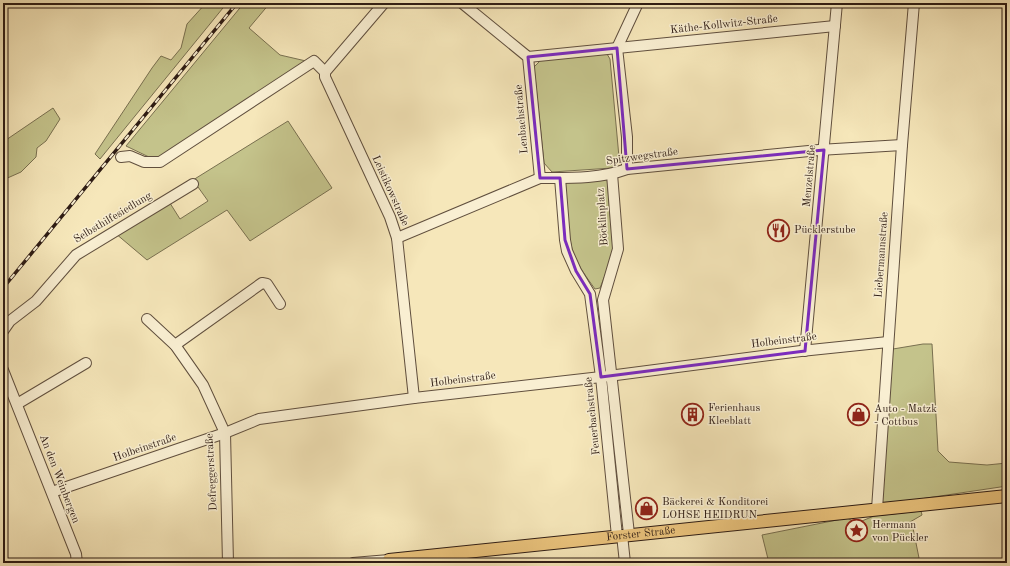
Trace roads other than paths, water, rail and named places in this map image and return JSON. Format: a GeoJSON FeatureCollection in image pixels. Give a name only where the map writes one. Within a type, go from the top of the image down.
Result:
{"type":"FeatureCollection","features":[{"type":"Feature","properties":{"kind":"main road","name":"Forster Straße"},"geometry":{"type":"LineString","coordinates":[[389,561],[623,535],[1007,496]]}},
{"type":"Feature","properties":{"kind":"street"},"geometry":{"type":"LineString","coordinates":[[121,158],[130,156],[144,162],[160,162],[314,61],[325,72],[384,3]]}},
{"type":"Feature","properties":{"kind":"street"},"geometry":{"type":"LineString","coordinates":[[462,3],[528,57],[617,48]]}},
{"type":"Feature","properties":{"kind":"street"},"geometry":{"type":"LineString","coordinates":[[627,170],[627,137],[617,48],[638,3]]}},
{"type":"Feature","properties":{"kind":"street","name":"Menzelstraße"},"geometry":{"type":"LineString","coordinates":[[805,351],[837,3]]}},
{"type":"Feature","properties":{"kind":"street","name":"Liebermannstraße"},"geometry":{"type":"LineString","coordinates":[[877,509],[902,145],[914,3]]}},
{"type":"Feature","properties":{"kind":"street","name":"Käthe-Kollwitz-Straße"},"geometry":{"type":"LineString","coordinates":[[617,48],[835,26]]}},
{"type":"Feature","properties":{"kind":"street","name":"Lenbachstraße"},"geometry":{"type":"LineString","coordinates":[[528,57],[540,178]]}},
{"type":"Feature","properties":{"kind":"street","name":"Leistikowstraße"},"geometry":{"type":"LineString","coordinates":[[325,72],[325,77],[390,217],[398,238],[414,398]]}},
{"type":"Feature","properties":{"kind":"street","name":"Spitzwegstraße"},"geometry":{"type":"LineString","coordinates":[[398,238],[540,178],[612,174],[627,170],[824,150],[902,145]]}},
{"type":"Feature","properties":{"kind":"street","name":"Böcklinplatz"},"geometry":{"type":"LineString","coordinates":[[612,174],[618,249],[604,300],[612,375]]}},
{"type":"Feature","properties":{"kind":"street","name":"Feuerbachstraße"},"geometry":{"type":"LineString","coordinates":[[560,178],[567,251],[576,271],[590,294],[626,563]]}},
{"type":"Feature","properties":{"kind":"street","name":"Selbsthilfesiedlung"},"geometry":{"type":"LineString","coordinates":[[3,331],[10,321],[36,301],[76,255],[193,184]]}},
{"type":"Feature","properties":{"kind":"street"},"geometry":{"type":"LineString","coordinates":[[175,344],[262,283],[267,284],[280,304]]}},
{"type":"Feature","properties":{"kind":"street","name":"Defreggerstraße"},"geometry":{"type":"LineString","coordinates":[[147,319],[175,344],[203,385],[225,434],[228,563]]}},
{"type":"Feature","properties":{"kind":"street","name":"Holbeinstraße"},"geometry":{"type":"LineString","coordinates":[[52,492],[225,434],[259,419],[414,398],[888,342]]}},
{"type":"Feature","properties":{"kind":"street"},"geometry":{"type":"LineString","coordinates":[[17,404],[86,363]]}},
{"type":"Feature","properties":{"kind":"street","name":"An den Weinbergen"},"geometry":{"type":"LineString","coordinates":[[3,370],[76,554],[77,563]]}},
{"type":"Feature","properties":{"kind":"street","name":"Feuerbachstraße"},"geometry":{"type":"LineString","coordinates":[[612,375],[623,535]]}},
{"type":"Feature","properties":{"kind":"street","name":"Forster Straße"},"geometry":{"type":"LineString","coordinates":[[353,563],[389,561]]}},
{"type":"Feature","properties":{"kind":"railway"},"geometry":{"type":"LineString","coordinates":[[3,288],[237,3]]}},
{"type":"Feature","properties":{"kind":"place","name":"Pücklerstube"},"geometry":{"type":"Point","coordinates":[779,230]}},
{"type":"Feature","properties":{"kind":"place","name":"Ferienhaus Kleeblatt"},"geometry":{"type":"Point","coordinates":[692,414]}},
{"type":"Feature","properties":{"kind":"place","name":"Auto - Matzk - Cottbus"},"geometry":{"type":"Point","coordinates":[858,415]}},
{"type":"Feature","properties":{"kind":"place","name":"Bäckerei & Konditorei LOHSE HEIDRUN"},"geometry":{"type":"Point","coordinates":[646,508]}},
{"type":"Feature","properties":{"kind":"place","name":"Hermann von Pückler"},"geometry":{"type":"Point","coordinates":[857,531]}}]}
